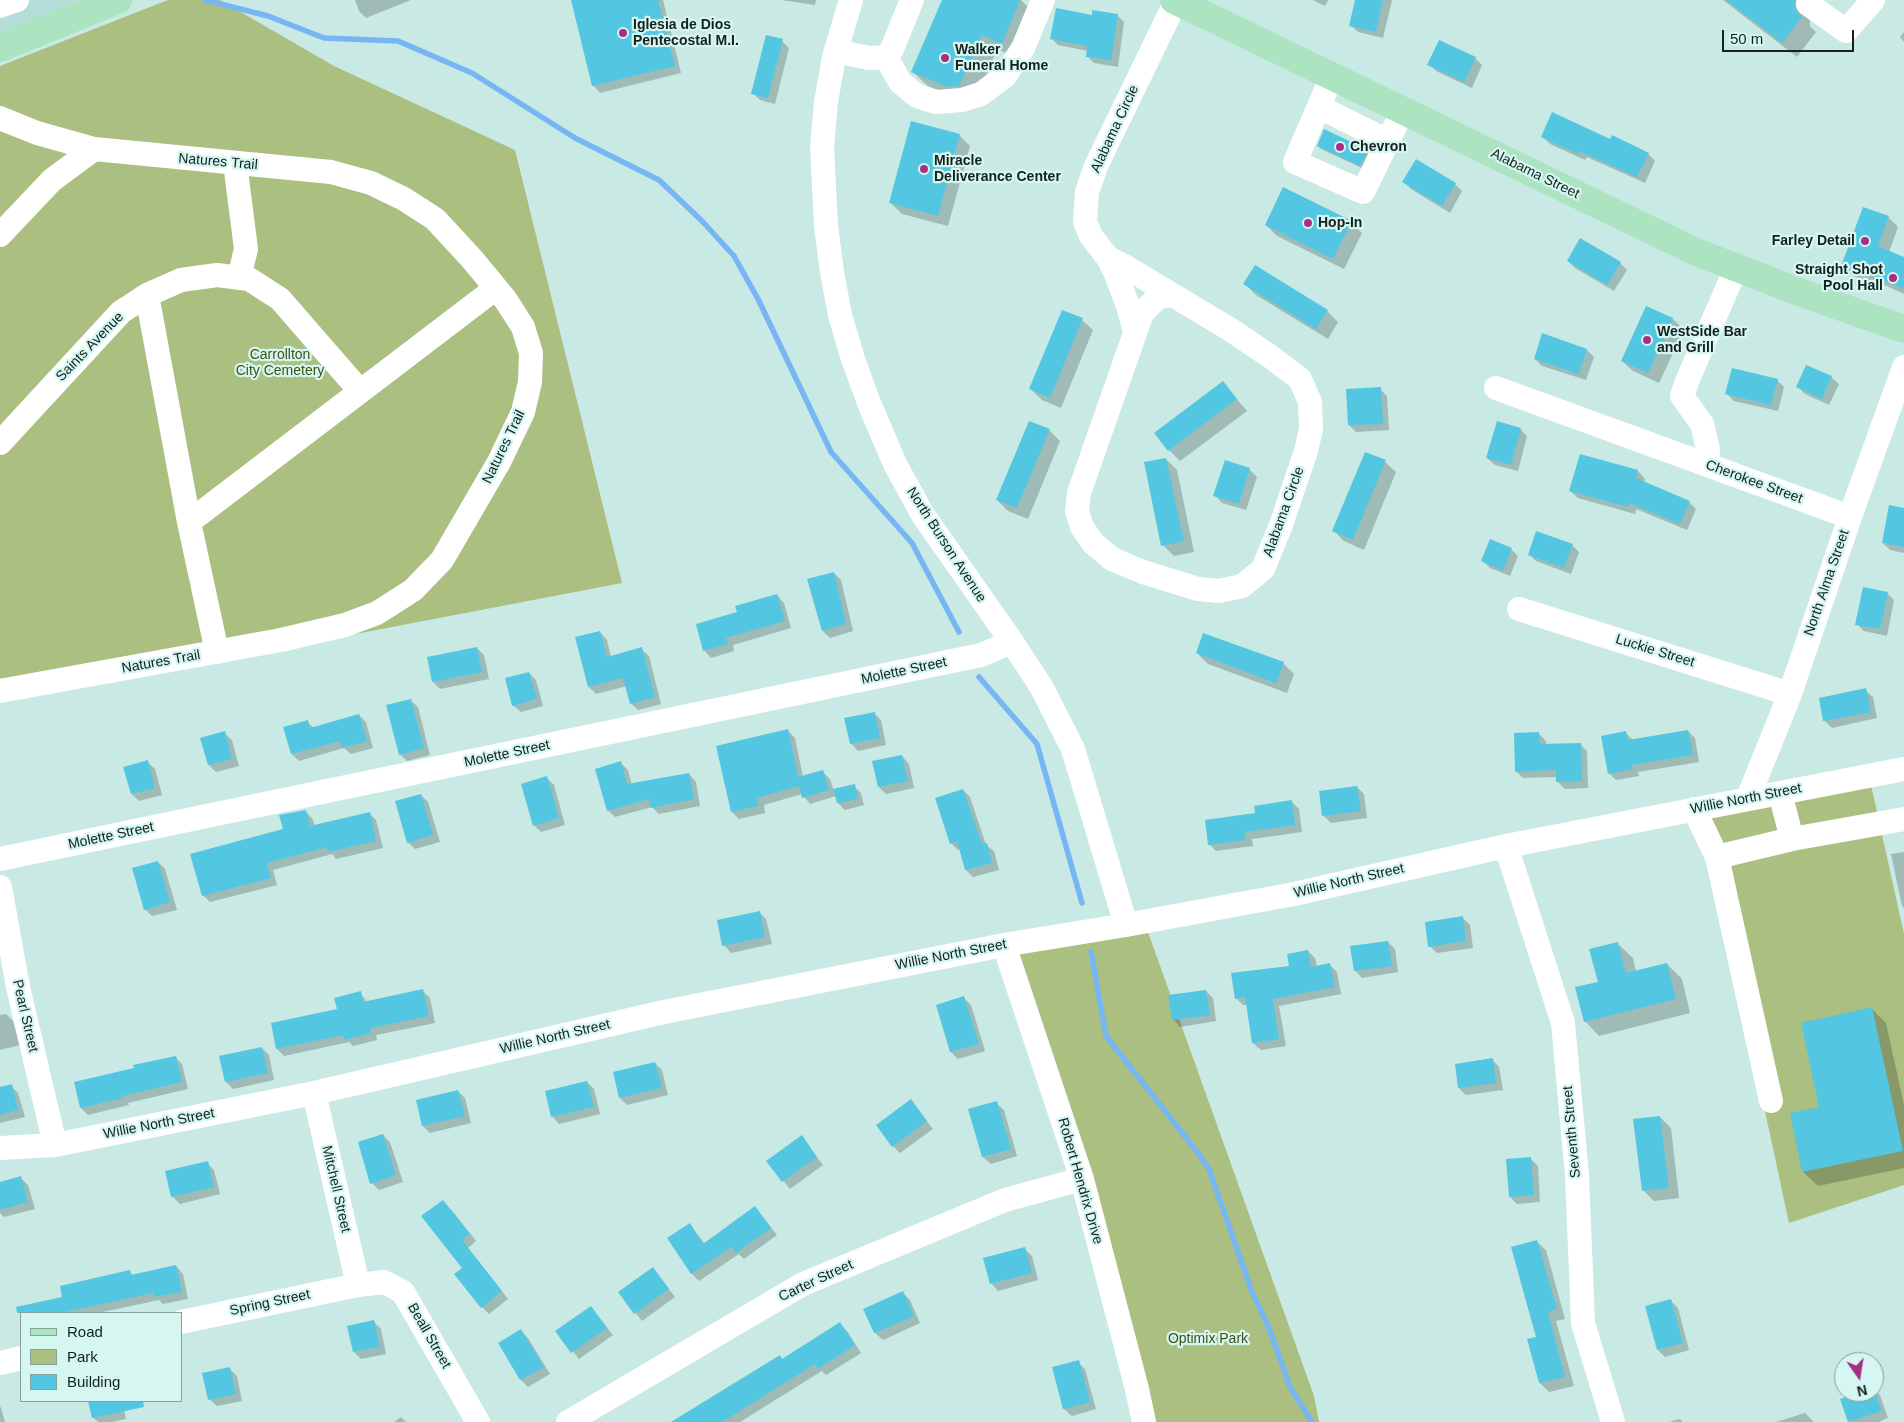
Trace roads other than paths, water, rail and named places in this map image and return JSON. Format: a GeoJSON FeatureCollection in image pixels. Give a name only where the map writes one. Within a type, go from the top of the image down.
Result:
{"type":"FeatureCollection","features":[{"type":"Feature","properties":{"kind":"main road"},"geometry":{"type":"LineString","coordinates":[[0,48],[118,0]]}},
{"type":"Feature","properties":{"kind":"main road","name":"Alabama Street"},"geometry":{"type":"LineString","coordinates":[[1175,1],[1696,252],[1799,292],[1904,329]]}},
{"type":"Feature","properties":{"kind":"street"},"geometry":{"type":"LineString","coordinates":[[0,6],[17,0]]}},
{"type":"Feature","properties":{"kind":"street","name":"North Burson Avenue"},"geometry":{"type":"LineString","coordinates":[[851,0],[836,51],[826,102],[822,147],[823,187],[832,272],[840,315],[852,359],[895,464],[923,515],[1042,688],[1073,748],[1126,925]]}},
{"type":"Feature","properties":{"kind":"street"},"geometry":{"type":"LineString","coordinates":[[836,51],[869,58],[886,57],[892,50],[912,0]]}},
{"type":"Feature","properties":{"kind":"street"},"geometry":{"type":"LineString","coordinates":[[886,57],[900,82],[917,96],[936,102],[962,100],[981,94],[1005,76],[1023,48],[1043,0]]}},
{"type":"Feature","properties":{"kind":"street"},"geometry":{"type":"LineString","coordinates":[[1811,0],[1808,4],[1846,31],[1873,0]]}},
{"type":"Feature","properties":{"kind":"street","name":"Alabama Circle"},"geometry":{"type":"LineString","coordinates":[[1135,332],[1123,290],[1108,258],[1091,236],[1085,222],[1086,192],[1096,166],[1175,1]]}},
{"type":"Feature","properties":{"kind":"street"},"geometry":{"type":"LineString","coordinates":[[1332,76],[1295,162],[1363,192],[1403,110]]}},
{"type":"Feature","properties":{"kind":"street"},"geometry":{"type":"LineString","coordinates":[[1319,108],[1388,141]]}},
{"type":"Feature","properties":{"kind":"street","name":"Natures Trail"},"geometry":{"type":"LineString","coordinates":[[0,118],[37,133],[94,149],[331,172],[371,183],[404,199],[435,219],[496,288],[523,327],[531,353],[530,382],[522,412],[499,462],[442,560],[413,590],[377,613],[344,626],[282,640],[0,691]]}},
{"type":"Feature","properties":{"kind":"street"},"geometry":{"type":"LineString","coordinates":[[0,235],[52,180],[94,149]]}},
{"type":"Feature","properties":{"kind":"street"},"geometry":{"type":"LineString","coordinates":[[235,163],[246,249],[240,278]]}},
{"type":"Feature","properties":{"kind":"street","name":"Alabama Circle"},"geometry":{"type":"LineString","coordinates":[[1108,258],[1173,295],[1247,341],[1300,379],[1310,402],[1311,429],[1306,451],[1281,525],[1263,569],[1242,586],[1219,591],[1198,589],[1112,560],[1093,543],[1082,527],[1077,512],[1079,493],[1142,313],[1158,297],[1173,295]]}},
{"type":"Feature","properties":{"kind":"street"},"geometry":{"type":"LineString","coordinates":[[1707,465],[1708,449],[1702,424],[1682,396],[1736,268]]}},
{"type":"Feature","properties":{"kind":"street","name":"Saints Avenue"},"geometry":{"type":"LineString","coordinates":[[0,443],[122,312],[147,295],[181,280],[217,275],[249,279],[280,299],[360,391]]}},
{"type":"Feature","properties":{"kind":"street"},"geometry":{"type":"LineString","coordinates":[[189,522],[496,288]]}},
{"type":"Feature","properties":{"kind":"street"},"geometry":{"type":"LineString","coordinates":[[147,295],[189,522],[217,652]]}},
{"type":"Feature","properties":{"kind":"street","name":"North Alma Street"},"geometry":{"type":"LineString","coordinates":[[1748,798],[1790,694],[1850,517],[1904,367]]}},
{"type":"Feature","properties":{"kind":"street","name":"Cherokee Street"},"geometry":{"type":"LineString","coordinates":[[1496,388],[1850,517]]}},
{"type":"Feature","properties":{"kind":"street","name":"Luckie Street"},"geometry":{"type":"LineString","coordinates":[[1519,609],[1790,694]]}},
{"type":"Feature","properties":{"kind":"street","name":"Molette Street"},"geometry":{"type":"LineString","coordinates":[[0,859],[982,655],[1012,642]]}},
{"type":"Feature","properties":{"kind":"street","name":"Willie North Street"},"geometry":{"type":"LineString","coordinates":[[0,1148],[55,1145],[314,1093],[664,1012],[1004,945],[1294,894],[1506,846],[1904,769]]}},
{"type":"Feature","properties":{"kind":"street"},"geometry":{"type":"LineString","coordinates":[[1780,792],[1792,839]]}},
{"type":"Feature","properties":{"kind":"street"},"geometry":{"type":"LineString","coordinates":[[1694,809],[1717,857],[1771,1101]]}},
{"type":"Feature","properties":{"kind":"street"},"geometry":{"type":"LineString","coordinates":[[1717,857],[1792,839],[1904,819]]}},
{"type":"Feature","properties":{"kind":"street","name":"Seventh Street"},"geometry":{"type":"LineString","coordinates":[[1506,846],[1562,1023],[1576,1175],[1583,1323],[1612,1422]]}},
{"type":"Feature","properties":{"kind":"street","name":"Pearl Street"},"geometry":{"type":"LineString","coordinates":[[0,887],[9,989],[55,1145]]}},
{"type":"Feature","properties":{"kind":"street","name":"Robert Hendrix Drive"},"geometry":{"type":"LineString","coordinates":[[1004,945],[1082,1179],[1144,1422]]}},
{"type":"Feature","properties":{"kind":"street","name":"Mitchell Street"},"geometry":{"type":"LineString","coordinates":[[314,1093],[358,1285]]}},
{"type":"Feature","properties":{"kind":"street","name":"Carter Street"},"geometry":{"type":"LineString","coordinates":[[568,1422],[803,1284],[1005,1200],[1082,1179]]}},
{"type":"Feature","properties":{"kind":"street","name":"Beall Street"},"geometry":{"type":"LineString","coordinates":[[358,1285],[384,1282],[403,1292],[478,1422]]}},
{"type":"Feature","properties":{"kind":"street","name":"Spring Street"},"geometry":{"type":"LineString","coordinates":[[182,1322],[358,1285]]}},
{"type":"Feature","properties":{"kind":"street"},"geometry":{"type":"LineString","coordinates":[[0,1363],[20,1358]]}},
{"type":"Feature","properties":{"kind":"waterway"},"geometry":{"type":"LineString","coordinates":[[205,0],[268,16],[324,38],[398,41],[472,73],[575,138],[659,180],[702,221],[734,256],[758,299],[831,452],[912,543],[959,632]]}},
{"type":"Feature","properties":{"kind":"waterway"},"geometry":{"type":"LineString","coordinates":[[979,677],[1037,744],[1082,903]]}},
{"type":"Feature","properties":{"kind":"waterway"},"geometry":{"type":"LineString","coordinates":[[1091,952],[1106,1036],[1209,1169],[1252,1292],[1269,1328],[1290,1387],[1312,1422]]}},
{"type":"Feature","properties":{"kind":"place","name":"Iglesia de Dios Pentecostal M.I."},"geometry":{"type":"Point","coordinates":[623,33]}},
{"type":"Feature","properties":{"kind":"place","name":"Walker Funeral Home"},"geometry":{"type":"Point","coordinates":[945,58]}},
{"type":"Feature","properties":{"kind":"place","name":"Chevron"},"geometry":{"type":"Point","coordinates":[1340,147]}},
{"type":"Feature","properties":{"kind":"place","name":"Miracle Deliverance Center"},"geometry":{"type":"Point","coordinates":[924,169]}},
{"type":"Feature","properties":{"kind":"place","name":"Hop-In"},"geometry":{"type":"Point","coordinates":[1308,223]}},
{"type":"Feature","properties":{"kind":"place","name":"Farley Detail"},"geometry":{"type":"Point","coordinates":[1865,241]}},
{"type":"Feature","properties":{"kind":"place","name":"Straight Shot Pool Hall"},"geometry":{"type":"Point","coordinates":[1893,278]}},
{"type":"Feature","properties":{"kind":"place","name":"WestSide Bar and Grill"},"geometry":{"type":"Point","coordinates":[1647,340]}},
{"type":"Feature","properties":{"kind":"park label","name":"Carrollton City Cemetery"},"geometry":{"type":"Point","coordinates":[280,364]}},
{"type":"Feature","properties":{"kind":"park label","name":"Optimix Park"},"geometry":{"type":"Point","coordinates":[1208,1339]}}]}
